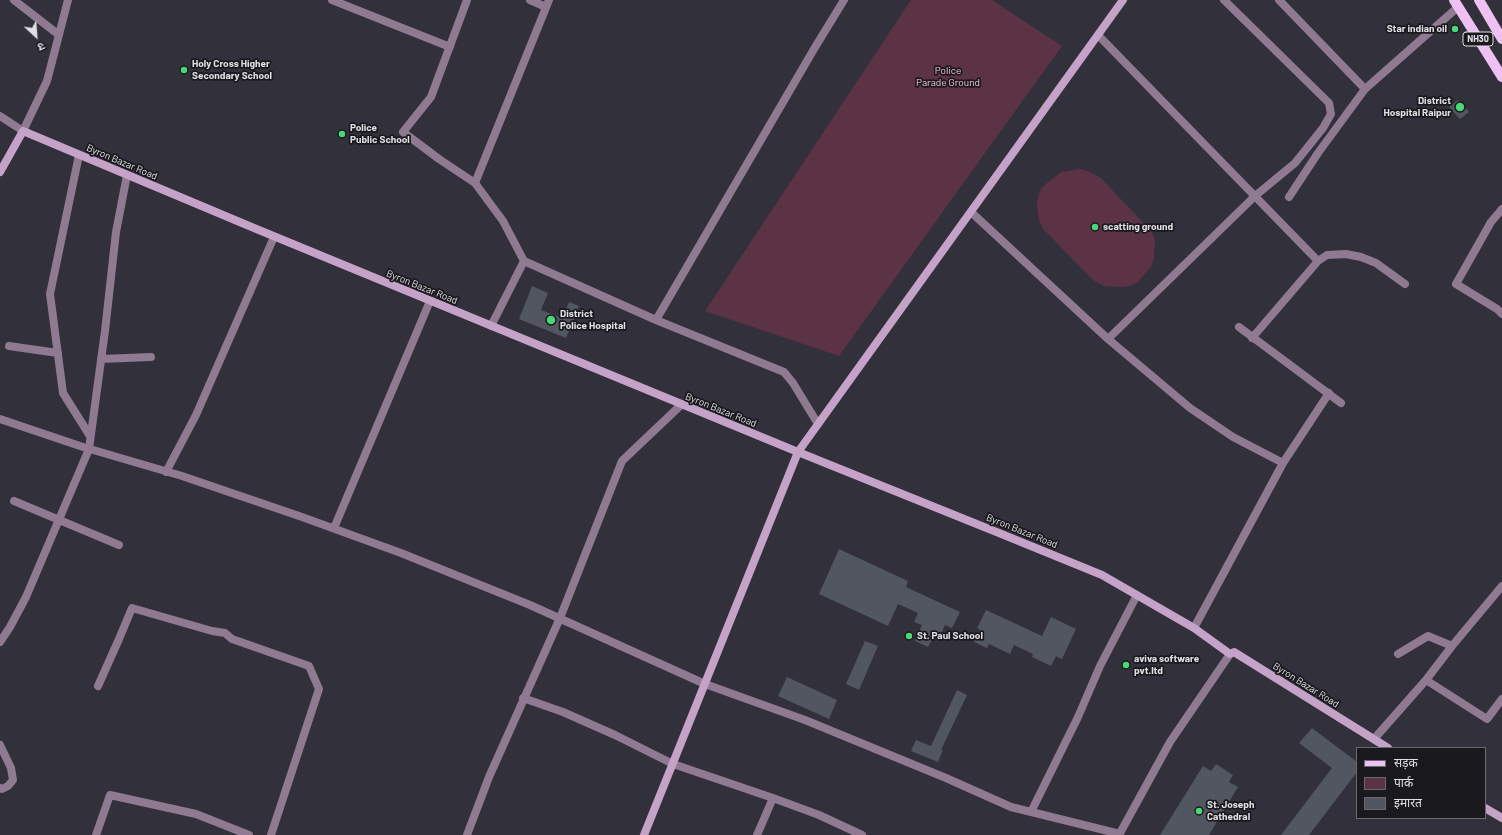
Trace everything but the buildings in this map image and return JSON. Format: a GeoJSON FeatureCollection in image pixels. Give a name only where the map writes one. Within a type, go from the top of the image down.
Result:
{"type":"FeatureCollection","features":[{"type":"Feature","properties":{"kind":"main road","name":"NH30"},"geometry":{"type":"LineString","coordinates":[[1479,0],[1502,39]]}},
{"type":"Feature","properties":{"kind":"main road","name":"NH30"},"geometry":{"type":"LineString","coordinates":[[1456,3],[1502,77]]}},
{"type":"Feature","properties":{"kind":"street"},"geometry":{"type":"LineString","coordinates":[[14,0],[59,35]]}},
{"type":"Feature","properties":{"kind":"street"},"geometry":{"type":"LineString","coordinates":[[0,172],[23,131],[47,81],[68,0]]}},
{"type":"Feature","properties":{"kind":"street"},"geometry":{"type":"LineString","coordinates":[[332,0],[450,47]]}},
{"type":"Feature","properties":{"kind":"street"},"geometry":{"type":"LineString","coordinates":[[467,0],[431,97],[403,132],[439,159],[475,183],[503,221],[524,261],[656,320],[784,372],[818,424]]}},
{"type":"Feature","properties":{"kind":"street"},"geometry":{"type":"LineString","coordinates":[[475,183],[547,3],[530,0]]}},
{"type":"Feature","properties":{"kind":"street"},"geometry":{"type":"LineString","coordinates":[[656,320],[844,0]]}},
{"type":"Feature","properties":{"kind":"street"},"geometry":{"type":"LineString","coordinates":[[644,835],[798,452],[1123,0]]}},
{"type":"Feature","properties":{"kind":"street"},"geometry":{"type":"LineString","coordinates":[[1108,339],[1255,196],[1295,163],[1323,128],[1331,114],[1329,104],[1224,0]]}},
{"type":"Feature","properties":{"kind":"street"},"geometry":{"type":"LineString","coordinates":[[1278,0],[1365,89]]}},
{"type":"Feature","properties":{"kind":"street"},"geometry":{"type":"LineString","coordinates":[[1289,197],[1318,153],[1365,89],[1456,3]]}},
{"type":"Feature","properties":{"kind":"street"},"geometry":{"type":"LineString","coordinates":[[1098,34],[1318,261]]}},
{"type":"Feature","properties":{"kind":"street"},"geometry":{"type":"LineString","coordinates":[[0,116],[23,131]]}},
{"type":"Feature","properties":{"kind":"street","name":"Byron Bazar Road"},"geometry":{"type":"LineString","coordinates":[[23,131],[274,237],[1094,572],[1194,628],[1230,654],[1234,652],[1386,747]]}},
{"type":"Feature","properties":{"kind":"street"},"geometry":{"type":"LineString","coordinates":[[80,155],[50,294],[63,393],[90,436]]}},
{"type":"Feature","properties":{"kind":"street"},"geometry":{"type":"LineString","coordinates":[[0,642],[26,597],[89,449],[116,232],[127,175]]}},
{"type":"Feature","properties":{"kind":"street"},"geometry":{"type":"LineString","coordinates":[[1502,209],[1491,222],[1456,284],[1497,309],[1502,314]]}},
{"type":"Feature","properties":{"kind":"street"},"geometry":{"type":"LineString","coordinates":[[971,212],[1108,339],[1190,408],[1233,437],[1283,463]]}},
{"type":"Feature","properties":{"kind":"street"},"geometry":{"type":"LineString","coordinates":[[166,472],[196,415],[274,237]]}},
{"type":"Feature","properties":{"kind":"street"},"geometry":{"type":"LineString","coordinates":[[1252,338],[1318,261],[1327,255],[1346,254],[1361,257],[1376,263],[1405,284]]}},
{"type":"Feature","properties":{"kind":"street"},"geometry":{"type":"LineString","coordinates":[[491,326],[524,261]]}},
{"type":"Feature","properties":{"kind":"street"},"geometry":{"type":"LineString","coordinates":[[334,528],[430,301]]}},
{"type":"Feature","properties":{"kind":"street"},"geometry":{"type":"LineString","coordinates":[[1239,327],[1342,403]]}},
{"type":"Feature","properties":{"kind":"street"},"geometry":{"type":"LineString","coordinates":[[9,346],[58,353]]}},
{"type":"Feature","properties":{"kind":"street"},"geometry":{"type":"LineString","coordinates":[[100,359],[151,357]]}},
{"type":"Feature","properties":{"kind":"street"},"geometry":{"type":"LineString","coordinates":[[1194,628],[1283,463],[1329,393]]}},
{"type":"Feature","properties":{"kind":"street"},"geometry":{"type":"LineString","coordinates":[[467,835],[489,776],[560,618],[622,461],[682,404]]}},
{"type":"Feature","properties":{"kind":"street"},"geometry":{"type":"LineString","coordinates":[[0,419],[334,528],[401,553],[530,605],[705,684],[805,720],[946,778],[1011,807],[1120,835],[1170,742],[1230,654]]}},
{"type":"Feature","properties":{"kind":"street"},"geometry":{"type":"LineString","coordinates":[[14,501],[119,544]]}},
{"type":"Feature","properties":{"kind":"street"},"geometry":{"type":"LineString","coordinates":[[1374,739],[1426,680],[1502,586]]}},
{"type":"Feature","properties":{"kind":"street"},"geometry":{"type":"LineString","coordinates":[[1031,812],[1078,717],[1100,666],[1137,595]]}},
{"type":"Feature","properties":{"kind":"street"},"geometry":{"type":"LineString","coordinates":[[98,686],[132,608],[212,631],[224,633],[232,639],[309,666],[319,689],[271,835]]}},
{"type":"Feature","properties":{"kind":"street"},"geometry":{"type":"LineString","coordinates":[[1398,654],[1428,636],[1452,646]]}},
{"type":"Feature","properties":{"kind":"street"},"geometry":{"type":"LineString","coordinates":[[1426,680],[1487,719],[1502,699]]}},
{"type":"Feature","properties":{"kind":"street"},"geometry":{"type":"LineString","coordinates":[[523,698],[563,712],[673,764],[772,798],[819,816],[862,835]]}},
{"type":"Feature","properties":{"kind":"street"},"geometry":{"type":"LineString","coordinates":[[0,745],[11,768],[13,780],[8,786],[2,789],[0,788]]}},
{"type":"Feature","properties":{"kind":"street"},"geometry":{"type":"LineString","coordinates":[[96,835],[110,795],[196,814],[249,835]]}},
{"type":"Feature","properties":{"kind":"street"},"geometry":{"type":"LineString","coordinates":[[757,835],[772,798]]}},
{"type":"Feature","properties":{"kind":"street"},"geometry":{"type":"LineString","coordinates":[[1486,809],[1502,818]]}},
{"type":"Feature","properties":{"kind":"green space","name":"Police Parade Ground"},"geometry":{"type":"Polygon","coordinates":[[[911,0],[992,0],[1062,46],[839,356],[705,311],[911,0]]]}},
{"type":"Feature","properties":{"kind":"green space","name":"scatting ground"},"geometry":{"type":"Polygon","coordinates":[[[1080,169],[1088,171],[1101,178],[1152,232],[1155,240],[1154,258],[1151,267],[1138,282],[1130,286],[1104,286],[1093,280],[1043,229],[1039,220],[1037,207],[1038,196],[1042,187],[1061,172],[1080,169]]]}},
{"type":"Feature","properties":{"kind":"place","name":"Star indian oil"},"geometry":{"type":"Point","coordinates":[1455,29]}},
{"type":"Feature","properties":{"kind":"place","name":"Holy Cross Higher Secondary School"},"geometry":{"type":"Point","coordinates":[184,70]}},
{"type":"Feature","properties":{"kind":"place","name":"District Hospital Raipur"},"geometry":{"type":"Point","coordinates":[1460,107]}},
{"type":"Feature","properties":{"kind":"place","name":"Police Public School"},"geometry":{"type":"Point","coordinates":[342,134]}},
{"type":"Feature","properties":{"kind":"place","name":"scatting ground"},"geometry":{"type":"Point","coordinates":[1095,227]}},
{"type":"Feature","properties":{"kind":"place","name":"District Police Hospital"},"geometry":{"type":"Point","coordinates":[551,320]}},
{"type":"Feature","properties":{"kind":"place","name":"St. Paul School"},"geometry":{"type":"Point","coordinates":[909,636]}},
{"type":"Feature","properties":{"kind":"place","name":"aviva software pvt.ltd"},"geometry":{"type":"Point","coordinates":[1126,665]}},
{"type":"Feature","properties":{"kind":"place","name":"St. Joseph Cathedral"},"geometry":{"type":"Point","coordinates":[1199,811]}}]}
